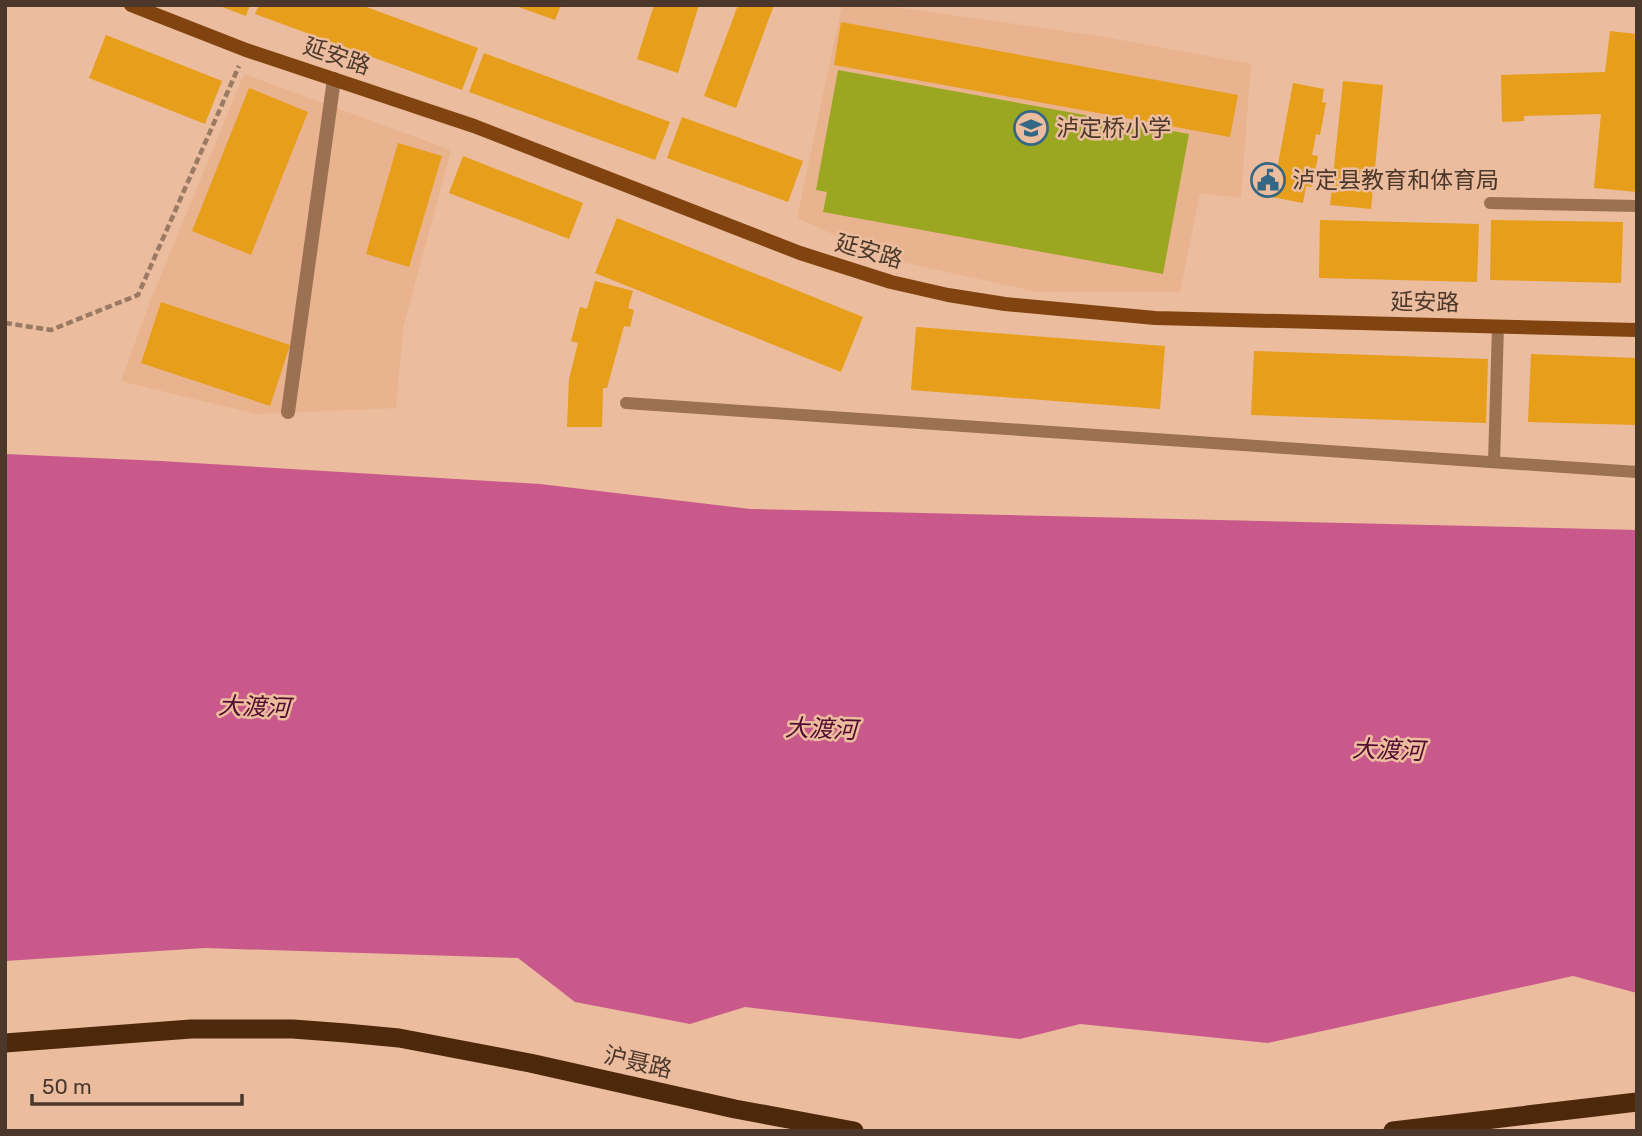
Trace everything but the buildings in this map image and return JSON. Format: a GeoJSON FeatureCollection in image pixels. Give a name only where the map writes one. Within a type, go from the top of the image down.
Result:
{"type":"FeatureCollection","features":[{"type":"Feature","properties":{"kind":"highway","name":"沪聂路"},"geometry":{"type":"LineString","coordinates":[[5,1043],[191,1030],[293,1029],[399,1038],[530,1063],[735,1109],[853,1131]]}},
{"type":"Feature","properties":{"kind":"highway"},"geometry":{"type":"LineString","coordinates":[[1393,1131],[1637,1102]]}},
{"type":"Feature","properties":{"kind":"main road","name":"延安路"},"geometry":{"type":"LineString","coordinates":[[131,5],[246,50],[474,126],[800,253],[891,282],[948,295],[1005,304],[1155,318],[1637,330]]}},
{"type":"Feature","properties":{"kind":"street"},"geometry":{"type":"LineString","coordinates":[[288,412],[334,79]]}},
{"type":"Feature","properties":{"kind":"lane"},"geometry":{"type":"LineString","coordinates":[[1490,203],[1637,206]]}},
{"type":"Feature","properties":{"kind":"lane"},"geometry":{"type":"LineString","coordinates":[[1494,462],[1498,326]]}},
{"type":"Feature","properties":{"kind":"lane"},"geometry":{"type":"LineString","coordinates":[[626,403],[1637,472]]}},
{"type":"Feature","properties":{"kind":"path"},"geometry":{"type":"LineString","coordinates":[[5,323],[51,330],[138,295],[246,50]]}},
{"type":"Feature","properties":{"kind":"shaded area","name":"泸定桥小学"},"geometry":{"type":"Polygon","coordinates":[[[842,5],[881,5],[1105,37],[1251,64],[1241,198],[1200,193],[1180,292],[1037,292],[888,259],[797,218],[842,5]]]}},
{"type":"Feature","properties":{"kind":"shaded area"},"geometry":{"type":"Polygon","coordinates":[[[244,74],[451,150],[403,329],[396,408],[256,414],[121,381],[151,299],[244,74]]]}},
{"type":"Feature","properties":{"kind":"green space"},"geometry":{"type":"Polygon","coordinates":[[[838,70],[1189,134],[1163,274],[823,212],[827,192],[816,190],[838,70]]]}},
{"type":"Feature","properties":{"kind":"water","name":"大渡河"},"geometry":{"type":"Polygon","coordinates":[[[5,454],[540,484],[750,509],[1637,530],[1637,993],[1573,976],[1268,1043],[1080,1024],[1020,1039],[745,1007],[690,1024],[575,1002],[518,958],[205,948],[5,961],[5,454]]]}},
{"type":"Feature","properties":{"kind":"place","name":"泸定桥小学"},"geometry":{"type":"Point","coordinates":[1031,128]}},
{"type":"Feature","properties":{"kind":"place","name":"泸定县教育和体育局"},"geometry":{"type":"Point","coordinates":[1268,180]}}]}
